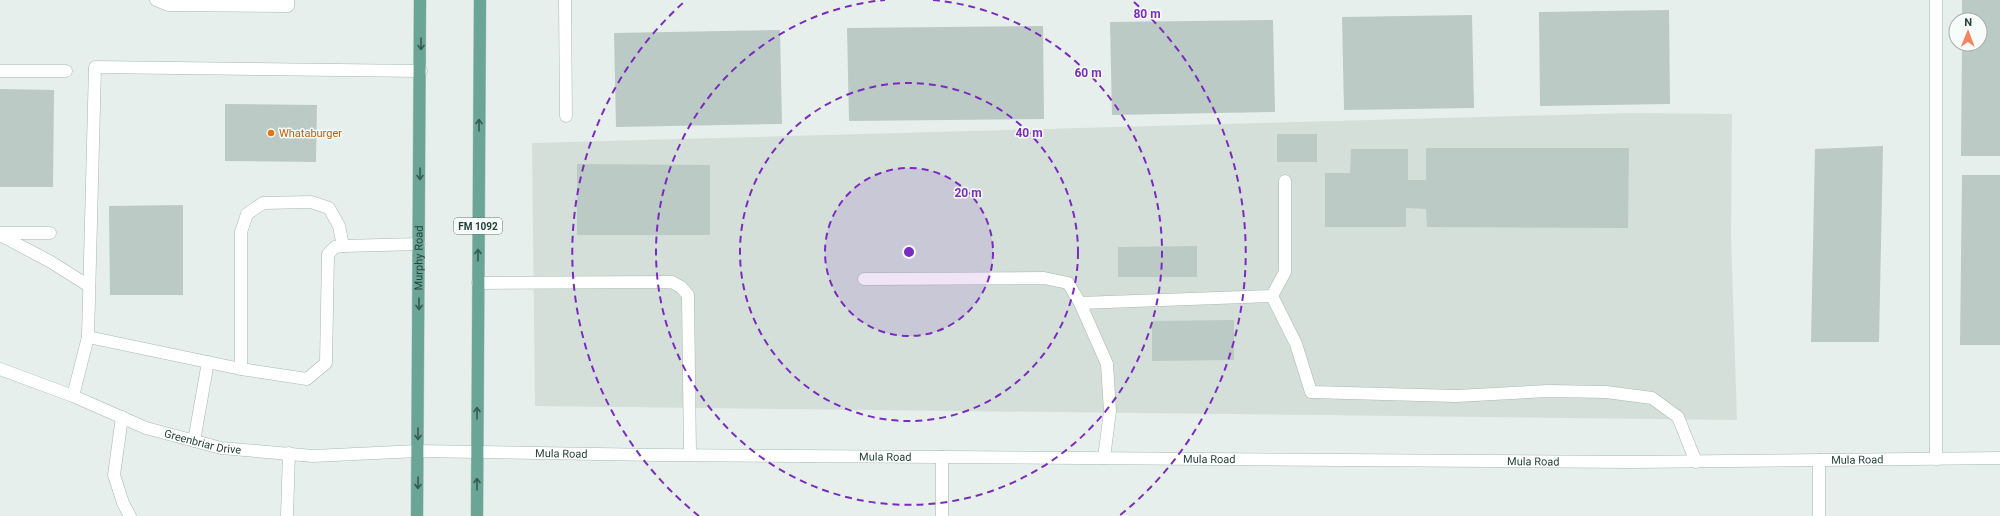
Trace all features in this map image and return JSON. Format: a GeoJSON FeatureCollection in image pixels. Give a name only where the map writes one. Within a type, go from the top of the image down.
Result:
{"type":"FeatureCollection","features":[{"type":"Feature","properties":{"kind":"main road","name":"Murphy Road"},"geometry":{"type":"LineString","coordinates":[[418,516],[421,71],[420,0]]}},
{"type":"Feature","properties":{"kind":"main road","name":"FM 1092"},"geometry":{"type":"LineString","coordinates":[[476,516],[480,0]]}},
{"type":"Feature","properties":{"kind":"street"},"geometry":{"type":"LineString","coordinates":[[156,0],[168,5],[288,6],[288,0]]}},
{"type":"Feature","properties":{"kind":"street"},"geometry":{"type":"LineString","coordinates":[[565,0],[566,116]]}},
{"type":"Feature","properties":{"kind":"street"},"geometry":{"type":"LineString","coordinates":[[1936,0],[1936,459]]}},
{"type":"Feature","properties":{"kind":"street"},"geometry":{"type":"LineString","coordinates":[[74,396],[88,337],[95,67],[421,71]]}},
{"type":"Feature","properties":{"kind":"street"},"geometry":{"type":"LineString","coordinates":[[0,71],[66,71]]}},
{"type":"Feature","properties":{"kind":"street"},"geometry":{"type":"LineString","coordinates":[[1272,296],[1285,272],[1285,181]]}},
{"type":"Feature","properties":{"kind":"street"},"geometry":{"type":"LineString","coordinates":[[240,369],[241,232],[246,214],[263,204],[311,202],[330,208],[339,226],[343,246]]}},
{"type":"Feature","properties":{"kind":"street"},"geometry":{"type":"LineString","coordinates":[[0,234],[50,233]]}},
{"type":"Feature","properties":{"kind":"street"},"geometry":{"type":"LineString","coordinates":[[0,234],[51,262],[89,286]]}},
{"type":"Feature","properties":{"kind":"street"},"geometry":{"type":"LineString","coordinates":[[88,337],[240,369],[306,379],[326,364],[328,254],[335,247],[343,246],[419,244]]}},
{"type":"Feature","properties":{"kind":"street"},"geometry":{"type":"LineString","coordinates":[[864,279],[1044,278],[1068,283],[1080,303],[1107,364],[1110,411],[1104,458]]}},
{"type":"Feature","properties":{"kind":"street"},"geometry":{"type":"LineString","coordinates":[[478,283],[672,282],[681,287],[688,296],[690,455]]}},
{"type":"Feature","properties":{"kind":"street"},"geometry":{"type":"LineString","coordinates":[[1080,303],[1272,296]]}},
{"type":"Feature","properties":{"kind":"street"},"geometry":{"type":"LineString","coordinates":[[1272,296],[1296,344],[1311,392],[1456,396],[1548,391],[1606,392],[1652,398],[1678,417],[1696,462]]}},
{"type":"Feature","properties":{"kind":"street"},"geometry":{"type":"LineString","coordinates":[[194,441],[208,362]]}},
{"type":"Feature","properties":{"kind":"street","name":"Greenbriar Drive"},"geometry":{"type":"LineString","coordinates":[[0,369],[74,396],[146,428],[221,448],[312,456],[418,451]]}},
{"type":"Feature","properties":{"kind":"street"},"geometry":{"type":"LineString","coordinates":[[122,417],[114,475],[123,503],[130,516]]}},
{"type":"Feature","properties":{"kind":"street","name":"Mula Road"},"geometry":{"type":"LineString","coordinates":[[418,451],[690,455],[1696,462],[2000,458]]}},
{"type":"Feature","properties":{"kind":"street"},"geometry":{"type":"LineString","coordinates":[[287,516],[289,454]]}},
{"type":"Feature","properties":{"kind":"street"},"geometry":{"type":"LineString","coordinates":[[942,457],[942,516]]}},
{"type":"Feature","properties":{"kind":"street"},"geometry":{"type":"LineString","coordinates":[[1819,460],[1819,516]]}},
{"type":"Feature","properties":{"kind":"shaded area"},"geometry":{"type":"Polygon","coordinates":[[[1631,113],[1732,114],[1731,236],[1737,420],[535,406],[532,143],[1631,113]]]}},
{"type":"Feature","properties":{"kind":"building"},"geometry":{"type":"Polygon","coordinates":[[[1962,0],[2000,0],[2000,156],[1961,156],[1962,52],[1988,52],[1988,12],[1962,12],[1962,0]]]}},
{"type":"Feature","properties":{"kind":"building"},"geometry":{"type":"Polygon","coordinates":[[[1669,10],[1670,104],[1540,106],[1539,12],[1669,10]]]}},
{"type":"Feature","properties":{"kind":"building"},"geometry":{"type":"Polygon","coordinates":[[[1472,15],[1474,108],[1344,110],[1342,17],[1472,15]]]}},
{"type":"Feature","properties":{"kind":"building"},"geometry":{"type":"Polygon","coordinates":[[[1273,20],[1275,112],[1112,115],[1110,22],[1273,20]]]}},
{"type":"Feature","properties":{"kind":"building"},"geometry":{"type":"Polygon","coordinates":[[[1043,26],[1044,119],[849,121],[847,28],[1043,26]]]}},
{"type":"Feature","properties":{"kind":"building"},"geometry":{"type":"Polygon","coordinates":[[[780,30],[782,124],[616,127],[614,33],[780,30]]]}},
{"type":"Feature","properties":{"kind":"building"},"geometry":{"type":"Polygon","coordinates":[[[0,89],[54,90],[53,187],[0,187],[0,89]]]}},
{"type":"Feature","properties":{"kind":"building","name":"Whataburger"},"geometry":{"type":"Polygon","coordinates":[[[225,104],[317,105],[316,162],[225,161],[225,104]]]}},
{"type":"Feature","properties":{"kind":"building"},"geometry":{"type":"Polygon","coordinates":[[[1277,134],[1317,134],[1317,162],[1277,162],[1277,134]]]}},
{"type":"Feature","properties":{"kind":"building"},"geometry":{"type":"Polygon","coordinates":[[[1883,146],[1879,342],[1811,342],[1815,149],[1883,146]]]}},
{"type":"Feature","properties":{"kind":"building"},"geometry":{"type":"Polygon","coordinates":[[[1426,148],[1629,148],[1628,228],[1427,227],[1426,209],[1406,208],[1406,227],[1325,227],[1325,173],[1350,173],[1351,149],[1408,149],[1408,180],[1426,180],[1426,148]]]}},
{"type":"Feature","properties":{"kind":"building"},"geometry":{"type":"Polygon","coordinates":[[[577,164],[710,165],[710,235],[577,235],[577,164]]]}},
{"type":"Feature","properties":{"kind":"building"},"geometry":{"type":"Polygon","coordinates":[[[1962,175],[2000,175],[2000,345],[1960,345],[1962,175]]]}},
{"type":"Feature","properties":{"kind":"building"},"geometry":{"type":"Polygon","coordinates":[[[183,205],[183,295],[110,295],[109,206],[183,205]]]}},
{"type":"Feature","properties":{"kind":"building"},"geometry":{"type":"Polygon","coordinates":[[[1197,246],[1197,277],[1118,277],[1118,247],[1197,246]]]}},
{"type":"Feature","properties":{"kind":"building"},"geometry":{"type":"Polygon","coordinates":[[[1234,320],[1234,360],[1152,361],[1152,321],[1234,320]]]}},
{"type":"Feature","properties":{"kind":"place","name":"Whataburger"},"geometry":{"type":"Point","coordinates":[271,133]}}]}
